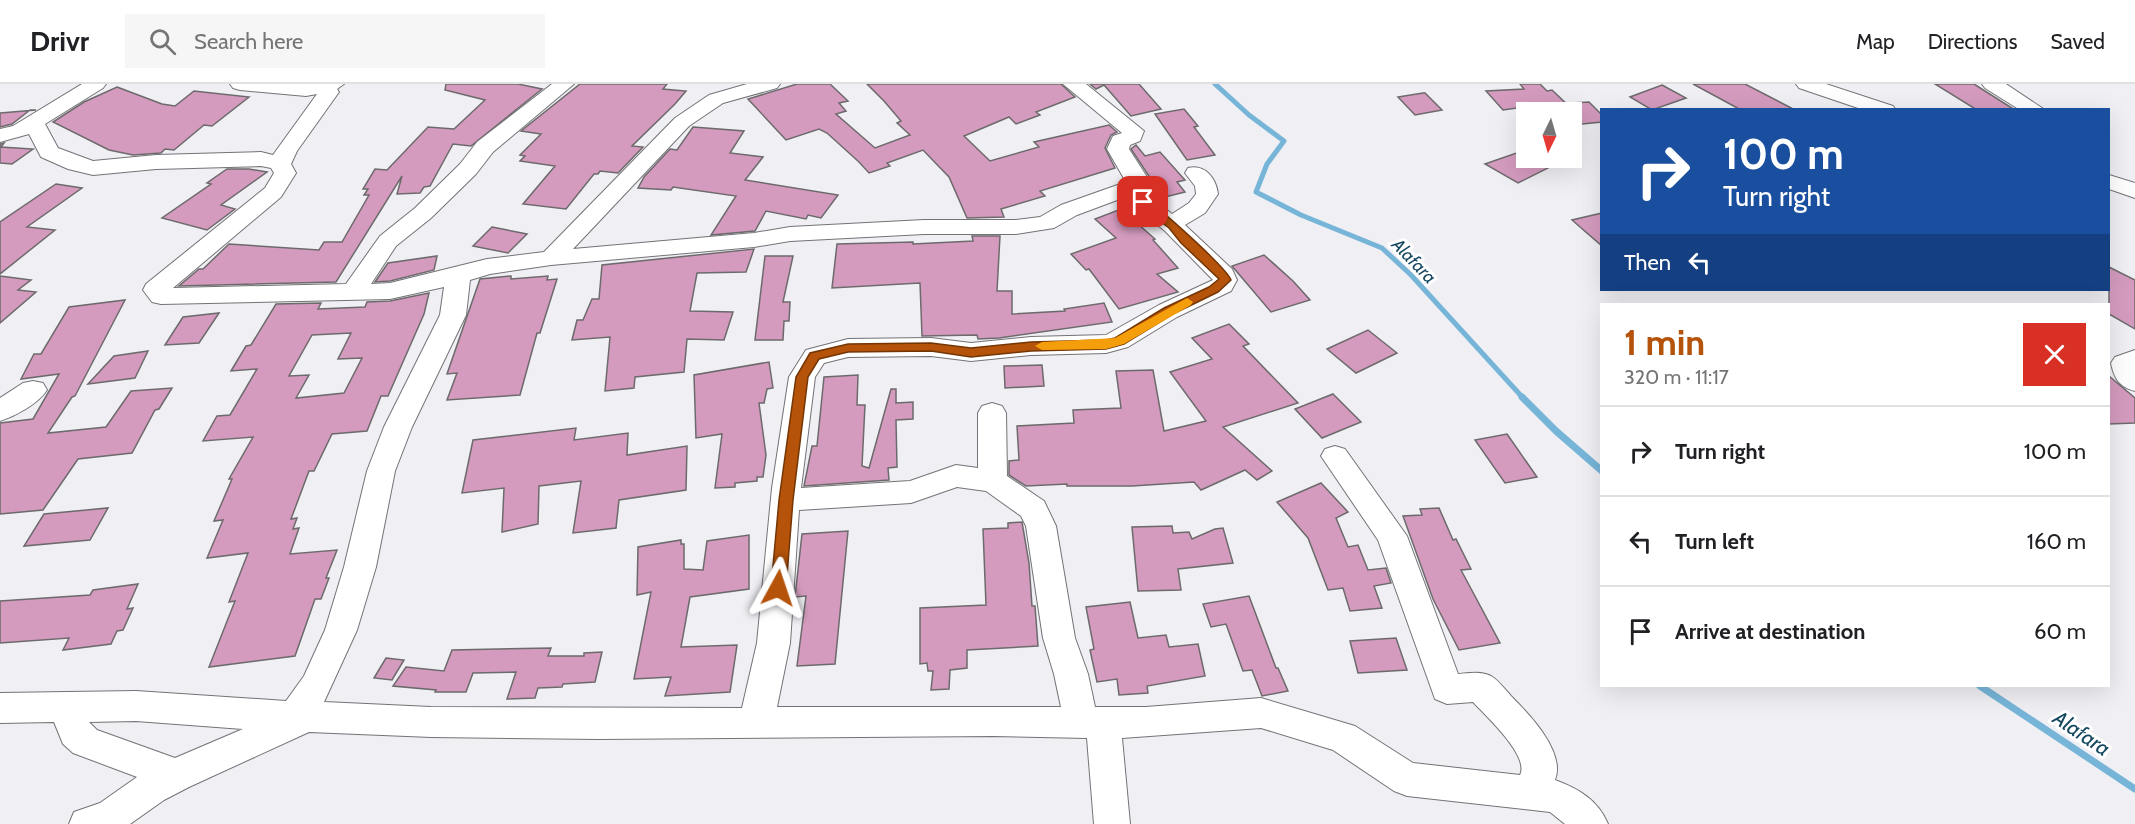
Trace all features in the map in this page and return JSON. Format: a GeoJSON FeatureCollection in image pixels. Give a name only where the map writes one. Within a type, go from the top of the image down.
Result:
{"type":"FeatureCollection","features":[{"type":"Feature","properties":{"kind":"street"},"geometry":{"type":"LineString","coordinates":[[0,136],[34,123],[96,84]]}},
{"type":"Feature","properties":{"kind":"street"},"geometry":{"type":"LineString","coordinates":[[240,84],[306,90],[330,86],[329,92],[286,150],[279,164]]}},
{"type":"Feature","properties":{"kind":"street"},"geometry":{"type":"LineString","coordinates":[[353,293],[388,241],[423,213],[468,169],[485,147],[564,84]]}},
{"type":"Feature","properties":{"kind":"street"},"geometry":{"type":"LineString","coordinates":[[551,258],[682,122],[716,99],[770,84]]}},
{"type":"Feature","properties":{"kind":"street"},"geometry":{"type":"LineString","coordinates":[[754,724],[765,694],[773,655],[786,500],[802,377],[814,356],[848,348],[931,347],[971,352],[1031,346],[1106,344],[1119,341],[1168,311],[1214,290],[1225,280],[1223,274],[1173,226],[1143,202],[1139,195],[1136,177],[1118,149],[1121,141],[1132,136],[1132,131],[1073,84]]}},
{"type":"Feature","properties":{"kind":"street"},"geometry":{"type":"LineString","coordinates":[[1806,84],[1880,108]]}},
{"type":"Feature","properties":{"kind":"street"},"geometry":{"type":"LineString","coordinates":[[1992,84],[2032,108]]}},
{"type":"Feature","properties":{"kind":"street"},"geometry":{"type":"LineString","coordinates":[[34,123],[49,152],[76,164],[93,168],[167,161],[261,159],[279,164],[285,173],[273,192],[155,290],[161,296],[390,291],[488,267],[551,258],[842,230],[1016,227],[1046,223],[1069,210],[1137,185]]}},
{"type":"Feature","properties":{"kind":"street"},"geometry":{"type":"LineString","coordinates":[[1173,226],[1174,222],[1197,208],[1207,194],[1206,186],[1196,173]]}},
{"type":"Feature","properties":{"kind":"street"},"geometry":{"type":"LineString","coordinates":[[2110,182],[2135,190]]}},
{"type":"Feature","properties":{"kind":"street"},"geometry":{"type":"LineString","coordinates":[[87,824],[110,817],[151,788],[300,717],[341,630],[360,567],[381,471],[399,427],[453,315],[458,276]]}},
{"type":"Feature","properties":{"kind":"street"},"geometry":{"type":"LineString","coordinates":[[2135,359],[2124,363],[2127,375],[2135,382]]}},
{"type":"Feature","properties":{"kind":"street"},"geometry":{"type":"LineString","coordinates":[[0,411],[33,390]]}},
{"type":"Feature","properties":{"kind":"street"},"geometry":{"type":"LineString","coordinates":[[992,413],[993,481]]}},
{"type":"Feature","properties":{"kind":"street"},"geometry":{"type":"LineString","coordinates":[[1335,456],[1392,536],[1447,689],[1481,687],[1538,753],[1540,770],[1538,781],[1527,793]]}},
{"type":"Feature","properties":{"kind":"street"},"geometry":{"type":"LineString","coordinates":[[786,500],[911,492],[956,476],[993,481],[1026,503],[1038,517],[1059,638],[1071,674],[1092,723],[1112,824]]}},
{"type":"Feature","properties":{"kind":"street"},"geometry":{"type":"LineString","coordinates":[[0,708],[136,706],[300,717],[431,722],[754,724],[1146,722],[1261,713],[1343,737],[1407,779],[1550,795],[1568,802],[1590,824]]}},
{"type":"Feature","properties":{"kind":"street"},"geometry":{"type":"LineString","coordinates":[[67,707],[75,733],[85,742],[176,775]]}},
{"type":"Feature","properties":{"kind":"building"},"geometry":{"type":"Polygon","coordinates":[[[446,84],[518,84],[542,89],[471,146],[453,144],[430,186],[424,187],[420,193],[397,194],[402,176],[336,282],[179,286],[199,269],[203,269],[229,244],[319,250],[324,242],[342,242],[369,195],[364,195],[368,189],[363,189],[375,169],[387,170],[428,127],[454,129],[485,100],[445,90],[446,84]]]}},
{"type":"Feature","properties":{"kind":"building"},"geometry":{"type":"Polygon","coordinates":[[[580,84],[667,84],[663,89],[686,91],[632,146],[643,147],[618,173],[600,171],[594,174],[566,209],[523,204],[555,166],[520,161],[525,156],[520,155],[541,134],[521,131],[580,84]]]}},
{"type":"Feature","properties":{"kind":"building"},"geometry":{"type":"Polygon","coordinates":[[[797,84],[830,84],[848,101],[839,103],[846,111],[836,114],[875,148],[910,135],[897,123],[901,121],[867,84],[1061,84],[1075,97],[1036,112],[1040,115],[1016,124],[1009,117],[964,136],[990,161],[1039,147],[1034,142],[1109,125],[1117,132],[1111,135],[1105,148],[1115,168],[1040,191],[1045,196],[1001,209],[1004,217],[967,218],[949,177],[923,150],[887,163],[890,166],[869,173],[827,133],[819,129],[786,140],[748,99],[797,84]]]}},
{"type":"Feature","properties":{"kind":"building"},"geometry":{"type":"Polygon","coordinates":[[[1090,84],[1139,84],[1161,109],[1131,116],[1104,85],[1096,89],[1090,84]]]}},
{"type":"Feature","properties":{"kind":"building"},"geometry":{"type":"Polygon","coordinates":[[[1520,84],[1540,84],[1547,91],[1552,90],[1565,102],[1516,102],[1516,108],[1503,110],[1486,91],[1524,89],[1520,84]]]}},
{"type":"Feature","properties":{"kind":"building"},"geometry":{"type":"Polygon","coordinates":[[[1693,84],[1745,84],[1791,108],[1737,108],[1693,84]]]}},
{"type":"Feature","properties":{"kind":"building"},"geometry":{"type":"Polygon","coordinates":[[[1935,84],[1974,84],[2012,108],[1974,108],[1935,84]]]}},
{"type":"Feature","properties":{"kind":"building"},"geometry":{"type":"Polygon","coordinates":[[[1662,85],[1686,98],[1658,108],[1649,108],[1630,97],[1662,85]]]}},
{"type":"Feature","properties":{"kind":"building"},"geometry":{"type":"Polygon","coordinates":[[[117,87],[162,104],[175,106],[194,91],[249,97],[212,126],[204,125],[174,150],[165,149],[161,153],[133,155],[109,150],[53,122],[84,102],[117,87]]]}},
{"type":"Feature","properties":{"kind":"building"},"geometry":{"type":"Polygon","coordinates":[[[1425,93],[1442,110],[1415,115],[1398,97],[1425,93]]]}},
{"type":"Feature","properties":{"kind":"building"},"geometry":{"type":"Polygon","coordinates":[[[1582,102],[1589,102],[1600,113],[1600,122],[1582,124],[1582,102]]]}},
{"type":"Feature","properties":{"kind":"building"},"geometry":{"type":"Polygon","coordinates":[[[1184,109],[1198,126],[1194,127],[1215,155],[1187,160],[1155,114],[1184,109]]]}},
{"type":"Feature","properties":{"kind":"building"},"geometry":{"type":"Polygon","coordinates":[[[29,111],[12,124],[0,127],[0,113],[29,111]]]}},
{"type":"Feature","properties":{"kind":"building"},"geometry":{"type":"Polygon","coordinates":[[[693,127],[744,131],[730,153],[763,157],[745,180],[838,195],[821,218],[808,215],[806,219],[766,211],[755,231],[711,235],[736,196],[673,187],[671,190],[638,188],[644,177],[670,149],[677,150],[693,127]]]}},
{"type":"Feature","properties":{"kind":"building"},"geometry":{"type":"Polygon","coordinates":[[[4,143],[1,147],[33,149],[12,164],[0,163],[0,144],[4,143]]]}},
{"type":"Feature","properties":{"kind":"building"},"geometry":{"type":"Polygon","coordinates":[[[1136,145],[1145,156],[1160,152],[1185,180],[1177,182],[1185,192],[1157,199],[1153,195],[1149,176],[1131,149],[1136,145]]]}},
{"type":"Feature","properties":{"kind":"building"},"geometry":{"type":"Polygon","coordinates":[[[1516,153],[1516,168],[1548,168],[1518,183],[1485,164],[1516,153]]]}},
{"type":"Feature","properties":{"kind":"building"},"geometry":{"type":"Polygon","coordinates":[[[227,169],[267,172],[221,205],[235,209],[207,230],[162,218],[211,184],[207,183],[227,169]]]}},
{"type":"Feature","properties":{"kind":"building"},"geometry":{"type":"Polygon","coordinates":[[[56,184],[82,188],[27,227],[55,230],[0,274],[0,222],[56,184]]]}},
{"type":"Feature","properties":{"kind":"building"},"geometry":{"type":"Polygon","coordinates":[[[1121,209],[1155,239],[1153,240],[1178,268],[1157,274],[1178,292],[1119,309],[1089,269],[1086,270],[1071,254],[1116,238],[1095,219],[1121,209]]]}},
{"type":"Feature","properties":{"kind":"building"},"geometry":{"type":"Polygon","coordinates":[[[1600,213],[1600,244],[1572,220],[1600,213]]]}},
{"type":"Feature","properties":{"kind":"building"},"geometry":{"type":"Polygon","coordinates":[[[492,227],[527,234],[508,253],[473,246],[492,227]]]}},
{"type":"Feature","properties":{"kind":"building"},"geometry":{"type":"Polygon","coordinates":[[[972,236],[1000,236],[997,291],[1012,291],[1012,314],[1065,311],[1064,309],[1104,303],[1112,322],[999,338],[978,339],[977,335],[922,336],[920,283],[832,288],[837,244],[973,241],[972,236]]]}},
{"type":"Feature","properties":{"kind":"building"},"geometry":{"type":"Polygon","coordinates":[[[754,249],[746,272],[697,273],[690,311],[733,312],[724,340],[687,339],[684,372],[635,377],[634,388],[605,391],[610,337],[572,340],[577,320],[583,320],[592,299],[599,299],[602,265],[754,249]]]}},
{"type":"Feature","properties":{"kind":"building"},"geometry":{"type":"Polygon","coordinates":[[[1264,255],[1310,300],[1271,312],[1232,266],[1264,255]]]}},
{"type":"Feature","properties":{"kind":"building"},"geometry":{"type":"Polygon","coordinates":[[[437,256],[434,270],[390,281],[375,282],[388,263],[437,256]]]}},
{"type":"Feature","properties":{"kind":"building"},"geometry":{"type":"Polygon","coordinates":[[[765,256],[793,256],[783,302],[790,302],[789,321],[784,321],[783,340],[755,340],[765,256]]]}},
{"type":"Feature","properties":{"kind":"building"},"geometry":{"type":"Polygon","coordinates":[[[2110,268],[2135,280],[2135,329],[2110,315],[2110,268]]]}},
{"type":"Feature","properties":{"kind":"building"},"geometry":{"type":"Polygon","coordinates":[[[0,276],[31,280],[18,290],[36,292],[0,323],[0,276]]]}},
{"type":"Feature","properties":{"kind":"building"},"geometry":{"type":"Polygon","coordinates":[[[511,276],[511,279],[548,276],[547,280],[557,279],[540,333],[537,333],[520,395],[447,400],[457,373],[447,374],[480,279],[511,276]]]}},
{"type":"Feature","properties":{"kind":"building"},"geometry":{"type":"Polygon","coordinates":[[[429,293],[424,314],[388,396],[381,396],[367,431],[332,434],[314,471],[309,471],[291,519],[297,518],[293,529],[299,528],[290,554],[337,550],[321,599],[315,599],[295,656],[209,667],[235,601],[229,602],[248,553],[207,558],[223,520],[214,521],[232,479],[229,479],[253,437],[203,441],[217,416],[230,415],[257,369],[231,371],[246,346],[251,345],[276,304],[321,303],[318,309],[365,307],[367,302],[390,301],[429,293]],[[351,333],[312,335],[289,376],[309,375],[296,398],[344,393],[362,358],[338,359],[351,333]]]}},
{"type":"Feature","properties":{"kind":"building"},"geometry":{"type":"Polygon","coordinates":[[[125,300],[75,396],[72,397],[48,433],[106,427],[131,391],[172,388],[159,409],[155,410],[132,453],[78,459],[43,510],[0,514],[0,423],[33,419],[59,374],[21,379],[34,354],[41,354],[69,307],[125,300]]]}},
{"type":"Feature","properties":{"kind":"building"},"geometry":{"type":"Polygon","coordinates":[[[219,313],[199,343],[165,345],[183,317],[219,313]]]}},
{"type":"Feature","properties":{"kind":"building"},"geometry":{"type":"Polygon","coordinates":[[[1229,324],[1249,344],[1243,346],[1298,403],[1223,427],[1272,471],[1257,480],[1245,470],[1201,490],[1194,482],[1132,486],[1067,486],[1067,484],[1026,486],[1009,475],[1009,461],[1019,460],[1017,426],[1074,423],[1073,410],[1121,408],[1116,371],[1153,370],[1164,431],[1206,421],[1170,372],[1212,359],[1192,338],[1229,324]]]}},
{"type":"Feature","properties":{"kind":"building"},"geometry":{"type":"Polygon","coordinates":[[[1368,330],[1397,353],[1356,373],[1327,349],[1368,330]]]}},
{"type":"Feature","properties":{"kind":"building"},"geometry":{"type":"Polygon","coordinates":[[[148,351],[135,378],[88,384],[114,356],[148,351]]]}},
{"type":"Feature","properties":{"kind":"building"},"geometry":{"type":"Polygon","coordinates":[[[769,362],[773,388],[767,389],[764,403],[759,403],[766,455],[763,477],[757,477],[757,481],[735,483],[735,487],[715,488],[722,434],[696,438],[694,375],[769,362]]]}},
{"type":"Feature","properties":{"kind":"building"},"geometry":{"type":"Polygon","coordinates":[[[1042,365],[1044,386],[1005,388],[1004,366],[1042,365]]]}},
{"type":"Feature","properties":{"kind":"building"},"geometry":{"type":"Polygon","coordinates":[[[858,375],[857,405],[865,405],[862,466],[869,468],[891,389],[896,389],[896,403],[913,402],[913,419],[896,420],[897,467],[888,468],[889,480],[804,486],[812,446],[817,446],[824,377],[858,375]]]}},
{"type":"Feature","properties":{"kind":"building"},"geometry":{"type":"Polygon","coordinates":[[[2110,377],[2135,398],[2135,423],[2110,424],[2110,377]]]}},
{"type":"Feature","properties":{"kind":"building"},"geometry":{"type":"Polygon","coordinates":[[[1333,394],[1361,422],[1322,438],[1295,409],[1333,394]]]}},
{"type":"Feature","properties":{"kind":"building"},"geometry":{"type":"Polygon","coordinates":[[[576,428],[574,440],[628,433],[627,455],[687,446],[686,490],[619,500],[616,528],[573,533],[581,481],[539,486],[538,524],[502,532],[504,488],[462,493],[473,440],[576,428]]]}},
{"type":"Feature","properties":{"kind":"building"},"geometry":{"type":"Polygon","coordinates":[[[1507,434],[1537,477],[1505,483],[1475,440],[1507,434]]]}},
{"type":"Feature","properties":{"kind":"building"},"geometry":{"type":"Polygon","coordinates":[[[1321,483],[1348,512],[1336,518],[1348,547],[1358,545],[1368,570],[1386,568],[1391,583],[1374,586],[1382,608],[1350,611],[1343,588],[1328,590],[1308,538],[1277,502],[1321,483]]]}},
{"type":"Feature","properties":{"kind":"building"},"geometry":{"type":"Polygon","coordinates":[[[108,508],[90,540],[24,546],[44,514],[108,508]]]}},
{"type":"Feature","properties":{"kind":"building"},"geometry":{"type":"Polygon","coordinates":[[[1439,508],[1453,540],[1456,539],[1471,569],[1461,570],[1500,643],[1459,650],[1433,599],[1403,516],[1422,515],[1420,509],[1439,508]]]}},
{"type":"Feature","properties":{"kind":"building"},"geometry":{"type":"Polygon","coordinates":[[[1022,522],[1029,563],[1032,606],[1035,606],[1038,646],[967,650],[967,668],[950,670],[949,689],[931,690],[933,671],[928,671],[927,663],[920,664],[920,608],[986,605],[983,529],[1008,528],[1008,523],[1022,522]]]}},
{"type":"Feature","properties":{"kind":"building"},"geometry":{"type":"Polygon","coordinates":[[[1172,526],[1173,533],[1189,532],[1192,539],[1223,528],[1233,563],[1178,569],[1181,590],[1138,591],[1132,527],[1172,526]]]}},
{"type":"Feature","properties":{"kind":"building"},"geometry":{"type":"Polygon","coordinates":[[[848,531],[835,664],[797,666],[806,596],[795,597],[802,534],[848,531]]]}},
{"type":"Feature","properties":{"kind":"building"},"geometry":{"type":"Polygon","coordinates":[[[749,535],[749,589],[690,597],[681,647],[737,645],[730,692],[665,696],[671,677],[634,679],[651,592],[637,595],[638,547],[681,540],[681,544],[684,544],[684,569],[703,570],[707,541],[749,535]]]}},
{"type":"Feature","properties":{"kind":"building"},"geometry":{"type":"Polygon","coordinates":[[[138,584],[127,609],[133,608],[123,630],[117,631],[111,644],[63,650],[69,638],[0,643],[0,601],[90,595],[93,590],[138,584]]]}},
{"type":"Feature","properties":{"kind":"building"},"geometry":{"type":"Polygon","coordinates":[[[1249,596],[1276,668],[1288,691],[1262,696],[1252,670],[1243,671],[1226,624],[1211,627],[1203,604],[1249,596]]]}},
{"type":"Feature","properties":{"kind":"building"},"geometry":{"type":"Polygon","coordinates":[[[1130,602],[1138,638],[1166,635],[1169,647],[1198,644],[1205,676],[1147,686],[1148,693],[1119,695],[1117,679],[1097,682],[1090,650],[1094,649],[1086,607],[1130,602]]]}},
{"type":"Feature","properties":{"kind":"building"},"geometry":{"type":"Polygon","coordinates":[[[1396,638],[1407,670],[1358,673],[1350,641],[1396,638]]]}},
{"type":"Feature","properties":{"kind":"building"},"geometry":{"type":"Polygon","coordinates":[[[551,648],[548,656],[584,656],[584,653],[602,652],[595,682],[538,688],[535,698],[507,699],[516,672],[473,673],[466,692],[435,692],[436,690],[393,686],[406,667],[444,671],[452,650],[551,648]]]}},
{"type":"Feature","properties":{"kind":"building"},"geometry":{"type":"Polygon","coordinates":[[[386,658],[404,660],[392,680],[374,678],[386,658]]]}},
{"type":"Feature","properties":{"kind":"waterway","name":"Alafara"},"geometry":{"type":"LineString","coordinates":[[1215,84],[1249,115],[1284,141],[1267,164],[1256,192],[1301,215],[1382,248],[1411,275],[1524,399]]}},
{"type":"Feature","properties":{"kind":"waterway","name":"Alafara"},"geometry":{"type":"LineString","coordinates":[[1524,399],[1600,469]]}},
{"type":"Feature","properties":{"kind":"waterway","name":"Alafara"},"geometry":{"type":"LineString","coordinates":[[1982,687],[2135,789]]}},
{"type":"Feature","properties":{"kind":"slow traffic"},"geometry":{"type":"LineString","coordinates":[[1042,346],[1106,344],[1119,341],[1187,302]]}},
{"type":"Feature","properties":{"kind":"route"},"geometry":{"type":"LineString","coordinates":[[778,588],[786,500],[802,377],[814,356],[848,348],[931,347],[971,352],[1031,346],[1106,344],[1119,341],[1168,311],[1214,290],[1225,280],[1223,274],[1173,226],[1143,202]]}}]}
